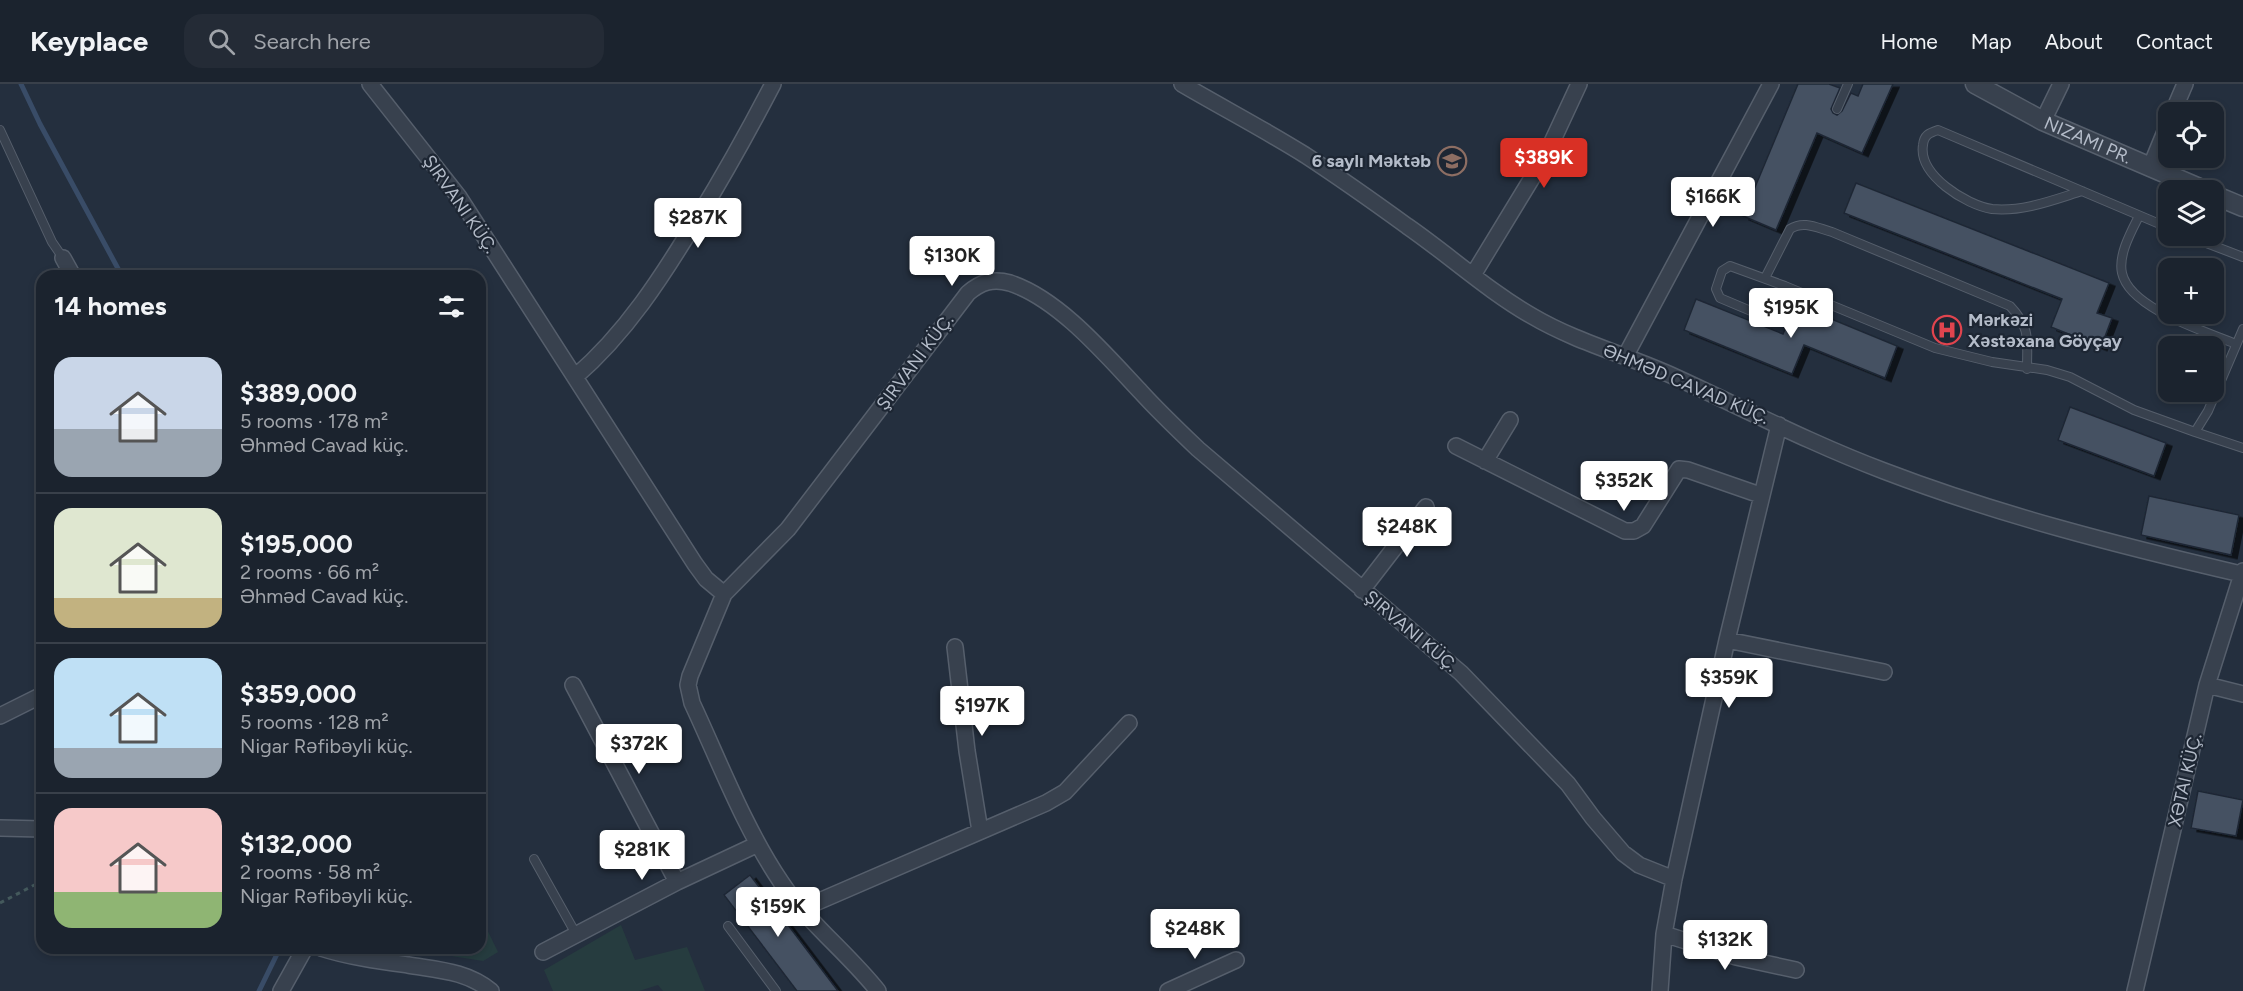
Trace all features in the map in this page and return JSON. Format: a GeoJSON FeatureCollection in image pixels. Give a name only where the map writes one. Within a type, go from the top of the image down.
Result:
{"type":"FeatureCollection","features":[{"type":"Feature","properties":{"kind":"street","name":"ŞIRVANI KÜÇ."},"geometry":{"type":"LineString","coordinates":[[370,84],[459,198],[694,564],[706,579],[724,594],[788,529],[968,293],[979,283],[993,281],[1010,283],[1042,300],[1072,321],[1198,449],[1461,673],[1568,784],[1623,853],[1639,865],[1674,879]]}},
{"type":"Feature","properties":{"kind":"street"},"geometry":{"type":"LineString","coordinates":[[575,377],[600,356],[628,324],[743,142],[773,84]]}},
{"type":"Feature","properties":{"kind":"street","name":"ƏHMƏD CAVAD KÜÇ."},"geometry":{"type":"LineString","coordinates":[[1182,84],[1304,155],[1531,316],[1589,343],[1626,356],[1881,470],[1944,492],[2134,549],[2242,573]]}},
{"type":"Feature","properties":{"kind":"street"},"geometry":{"type":"LineString","coordinates":[[1473,275],[1546,155],[1579,84]]}},
{"type":"Feature","properties":{"kind":"street"},"geometry":{"type":"LineString","coordinates":[[1626,356],[1771,84]]}},
{"type":"Feature","properties":{"kind":"street","name":"NIZAMI PR."},"geometry":{"type":"LineString","coordinates":[[1975,84],[2043,121],[2179,180]]}},
{"type":"Feature","properties":{"kind":"street"},"geometry":{"type":"LineString","coordinates":[[2043,121],[2061,84]]}},
{"type":"Feature","properties":{"kind":"street"},"geometry":{"type":"LineString","coordinates":[[2177,102],[2185,84]]}},
{"type":"Feature","properties":{"kind":"street"},"geometry":{"type":"LineString","coordinates":[[2150,168],[2158,149]]}},
{"type":"Feature","properties":{"kind":"street"},"geometry":{"type":"LineString","coordinates":[[2224,199],[2243,207]]}},
{"type":"Feature","properties":{"kind":"street"},"geometry":{"type":"LineString","coordinates":[[63,258],[70,270]]}},
{"type":"Feature","properties":{"kind":"street"},"geometry":{"type":"LineString","coordinates":[[1485,461],[1510,420]]}},
{"type":"Feature","properties":{"kind":"street"},"geometry":{"type":"LineString","coordinates":[[1660,991],[1664,934],[1674,879],[1760,495],[1779,425]]}},
{"type":"Feature","properties":{"kind":"street"},"geometry":{"type":"LineString","coordinates":[[1456,446],[1624,531],[1634,531],[1643,526],[1679,469],[1760,495]]}},
{"type":"Feature","properties":{"kind":"street"},"geometry":{"type":"LineString","coordinates":[[1362,590],[1426,507]]}},
{"type":"Feature","properties":{"kind":"street","name":"XƏTAI KÜÇ."},"geometry":{"type":"LineString","coordinates":[[2135,991],[2207,685],[2242,573]]}},
{"type":"Feature","properties":{"kind":"street"},"geometry":{"type":"LineString","coordinates":[[724,594],[690,676],[689,694],[758,844],[781,882],[801,909],[861,969],[878,991]]}},
{"type":"Feature","properties":{"kind":"street"},"geometry":{"type":"LineString","coordinates":[[1727,640],[1884,672]]}},
{"type":"Feature","properties":{"kind":"street"},"geometry":{"type":"LineString","coordinates":[[955,647],[967,751],[980,831]]}},
{"type":"Feature","properties":{"kind":"street"},"geometry":{"type":"LineString","coordinates":[[573,685],[677,882]]}},
{"type":"Feature","properties":{"kind":"street"},"geometry":{"type":"LineString","coordinates":[[2207,685],[2243,694]]}},
{"type":"Feature","properties":{"kind":"street"},"geometry":{"type":"LineString","coordinates":[[0,716],[36,698]]}},
{"type":"Feature","properties":{"kind":"street"},"geometry":{"type":"LineString","coordinates":[[801,909],[1046,803],[1065,792],[1129,723]]}},
{"type":"Feature","properties":{"kind":"street"},"geometry":{"type":"LineString","coordinates":[[0,828],[36,829]]}},
{"type":"Feature","properties":{"kind":"street"},"geometry":{"type":"LineString","coordinates":[[543,952],[677,882],[758,844]]}},
{"type":"Feature","properties":{"kind":"street"},"geometry":{"type":"LineString","coordinates":[[1664,934],[1736,957],[1796,970]]}},
{"type":"Feature","properties":{"kind":"street"},"geometry":{"type":"LineString","coordinates":[[281,991],[302,954]]}},
{"type":"Feature","properties":{"kind":"street"},"geometry":{"type":"LineString","coordinates":[[347,954],[459,973],[474,978],[491,991]]}},
{"type":"Feature","properties":{"kind":"street"},"geometry":{"type":"LineString","coordinates":[[1168,991],[1236,960]]}},
{"type":"Feature","properties":{"kind":"lane"},"geometry":{"type":"LineString","coordinates":[[1837,109],[1848,84]]}},
{"type":"Feature","properties":{"kind":"lane"},"geometry":{"type":"LineString","coordinates":[[0,130],[52,242],[63,258]]}},
{"type":"Feature","properties":{"kind":"lane"},"geometry":{"type":"LineString","coordinates":[[2082,191],[2017,210],[1990,208],[1969,202],[1945,186],[1927,168],[1922,148],[1924,138],[1929,133],[1938,130],[2082,191],[2139,216],[2158,224]]}},
{"type":"Feature","properties":{"kind":"lane"},"geometry":{"type":"LineString","coordinates":[[2139,216],[2122,258],[2122,273],[2128,286],[2148,307],[2236,344]]}},
{"type":"Feature","properties":{"kind":"lane"},"geometry":{"type":"LineString","coordinates":[[1765,278],[1790,229],[1796,225],[1805,224],[1832,232],[2010,306],[2020,316],[2026,328],[2027,369]]}},
{"type":"Feature","properties":{"kind":"lane"},"geometry":{"type":"LineString","coordinates":[[2214,246],[2243,257]]}},
{"type":"Feature","properties":{"kind":"lane"},"geometry":{"type":"LineString","coordinates":[[1785,286],[1774,304],[1758,314],[1720,298],[1716,290],[1722,271],[1730,266],[1765,278],[1785,286],[1935,348],[2027,369],[2047,370],[2070,377],[2134,410],[2243,448]]}},
{"type":"Feature","properties":{"kind":"lane"},"geometry":{"type":"LineString","coordinates":[[2195,432],[2208,411],[2243,329]]}},
{"type":"Feature","properties":{"kind":"lane"},"geometry":{"type":"LineString","coordinates":[[534,859],[576,934]]}},
{"type":"Feature","properties":{"kind":"lane"},"geometry":{"type":"LineString","coordinates":[[728,926],[776,991]]}},
{"type":"Feature","properties":{"kind":"path"},"geometry":{"type":"LineString","coordinates":[[0,903],[36,884]]}},
{"type":"Feature","properties":{"kind":"green space"},"geometry":{"type":"Polygon","coordinates":[[[621,925],[635,960],[687,947],[705,991],[663,991],[658,985],[639,991],[553,991],[544,970],[621,925]]]}},
{"type":"Feature","properties":{"kind":"green space"},"geometry":{"type":"Polygon","coordinates":[[[486,927],[498,952],[483,961],[438,954],[486,954],[486,927]]]}},
{"type":"Feature","properties":{"kind":"building"},"geometry":{"type":"Polygon","coordinates":[[[1798,84],[1829,84],[1840,88],[1831,109],[1837,115],[1842,111],[1851,93],[1858,96],[1863,84],[1893,84],[1862,153],[1817,133],[1776,230],[1743,216],[1798,84]]]}},
{"type":"Feature","properties":{"kind":"building"},"geometry":{"type":"Polygon","coordinates":[[[1856,183],[2109,283],[2097,313],[2112,318],[2101,347],[2051,327],[2062,299],[1844,213],[1856,183]]]}},
{"type":"Feature","properties":{"kind":"building"},"geometry":{"type":"Polygon","coordinates":[[[1696,299],[1783,334],[1795,304],[1897,346],[1885,378],[1804,345],[1792,374],[1684,330],[1696,299]]]}},
{"type":"Feature","properties":{"kind":"building"},"geometry":{"type":"Polygon","coordinates":[[[2070,407],[2166,443],[2154,476],[2058,440],[2070,407]]]}},
{"type":"Feature","properties":{"kind":"building"},"geometry":{"type":"Polygon","coordinates":[[[2149,496],[2239,515],[2231,555],[2141,535],[2149,496]]]}},
{"type":"Feature","properties":{"kind":"building"},"geometry":{"type":"Polygon","coordinates":[[[2198,791],[2243,800],[2236,836],[2191,828],[2198,791]]]}},
{"type":"Feature","properties":{"kind":"building"},"geometry":{"type":"Polygon","coordinates":[[[750,875],[838,991],[797,991],[724,895],[750,875]]]}},
{"type":"Feature","properties":{"kind":"waterway"},"geometry":{"type":"LineString","coordinates":[[21,84],[119,270]]}},
{"type":"Feature","properties":{"kind":"waterway"},"geometry":{"type":"LineString","coordinates":[[259,991],[277,954]]}},
{"type":"Feature","properties":{"kind":"place","name":"6 saylı Məktəb"},"geometry":{"type":"Point","coordinates":[1452,161]}},
{"type":"Feature","properties":{"kind":"place","name":"Mərkəzi Xəstəxana Göyçay"},"geometry":{"type":"Point","coordinates":[1947,330]}}]}
